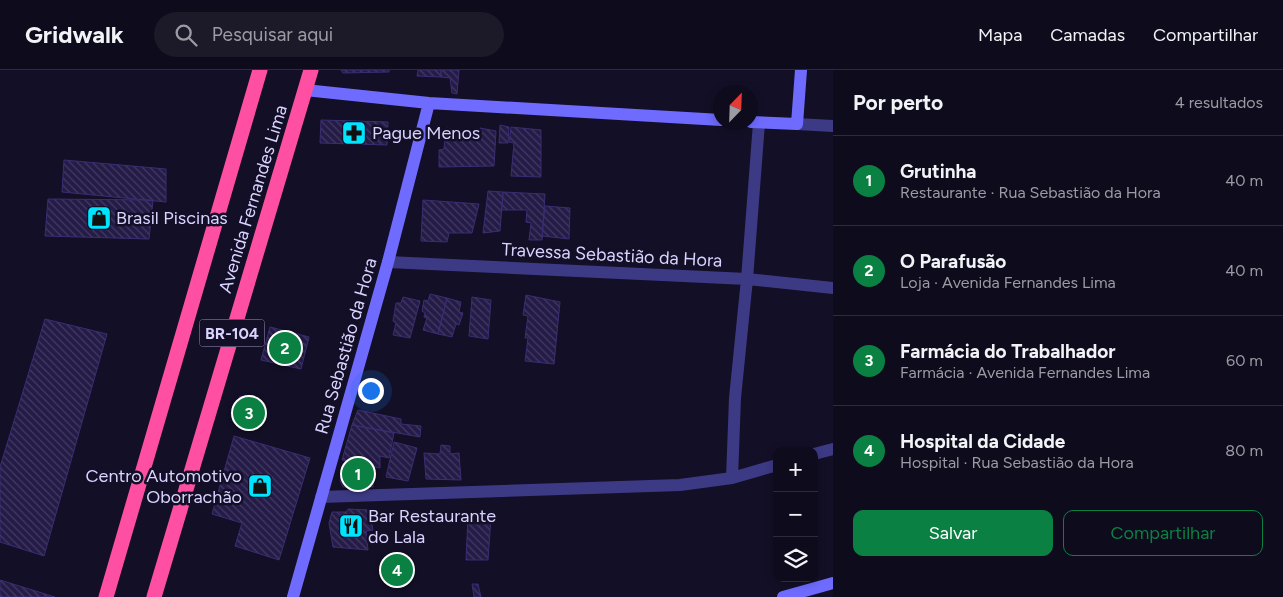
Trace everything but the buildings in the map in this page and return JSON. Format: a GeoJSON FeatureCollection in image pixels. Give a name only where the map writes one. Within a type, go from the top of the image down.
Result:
{"type":"FeatureCollection","features":[{"type":"Feature","properties":{"kind":"highway","name":"Avenida Fernandes Lima"},"geometry":{"type":"LineString","coordinates":[[106,597],[260,70]]}},
{"type":"Feature","properties":{"kind":"highway","name":"Avenida Fernandes Lima"},"geometry":{"type":"LineString","coordinates":[[154,597],[311,70]]}},
{"type":"Feature","properties":{"kind":"street"},"geometry":{"type":"LineString","coordinates":[[797,124],[801,70]]}},
{"type":"Feature","properties":{"kind":"street"},"geometry":{"type":"LineString","coordinates":[[305,90],[428,103],[713,120]]}},
{"type":"Feature","properties":{"kind":"street","name":"Rua Sebastião da Hora"},"geometry":{"type":"LineString","coordinates":[[293,597],[388,262],[428,103]]}},
{"type":"Feature","properties":{"kind":"street"},"geometry":{"type":"LineString","coordinates":[[758,122],[833,126]]}},
{"type":"Feature","properties":{"kind":"street"},"geometry":{"type":"LineString","coordinates":[[732,478],[735,398],[747,279],[755,130]]}},
{"type":"Feature","properties":{"kind":"street","name":"Travessa Sebastião da Hora"},"geometry":{"type":"LineString","coordinates":[[388,262],[747,279],[833,288]]}},
{"type":"Feature","properties":{"kind":"street"},"geometry":{"type":"LineString","coordinates":[[818,453],[833,449]]}},
{"type":"Feature","properties":{"kind":"street"},"geometry":{"type":"LineString","coordinates":[[321,497],[680,485],[732,478],[773,466]]}},
{"type":"Feature","properties":{"kind":"street"},"geometry":{"type":"LineString","coordinates":[[784,597],[833,583],[833,590]]}},
{"type":"Feature","properties":{"kind":"place","name":"Pague Menos"},"geometry":{"type":"Point","coordinates":[354,133]}},
{"type":"Feature","properties":{"kind":"place","name":"Brasil Piscinas"},"geometry":{"type":"Point","coordinates":[99,218]}},
{"type":"Feature","properties":{"kind":"place","name":"O Parafusão"},"geometry":{"type":"Point","coordinates":[285,348]}},
{"type":"Feature","properties":{"kind":"place","name":"Farmácia do Trabalhador"},"geometry":{"type":"Point","coordinates":[249,413]}},
{"type":"Feature","properties":{"kind":"place","name":"Grutinha"},"geometry":{"type":"Point","coordinates":[358,474]}},
{"type":"Feature","properties":{"kind":"place","name":"Centro Automotivo Oborrachão"},"geometry":{"type":"Point","coordinates":[260,486]}},
{"type":"Feature","properties":{"kind":"place","name":"Bar Restaurante do Lala"},"geometry":{"type":"Point","coordinates":[351,526]}},
{"type":"Feature","properties":{"kind":"place","name":"Hospital da Cidade"},"geometry":{"type":"Point","coordinates":[397,570]}}]}
